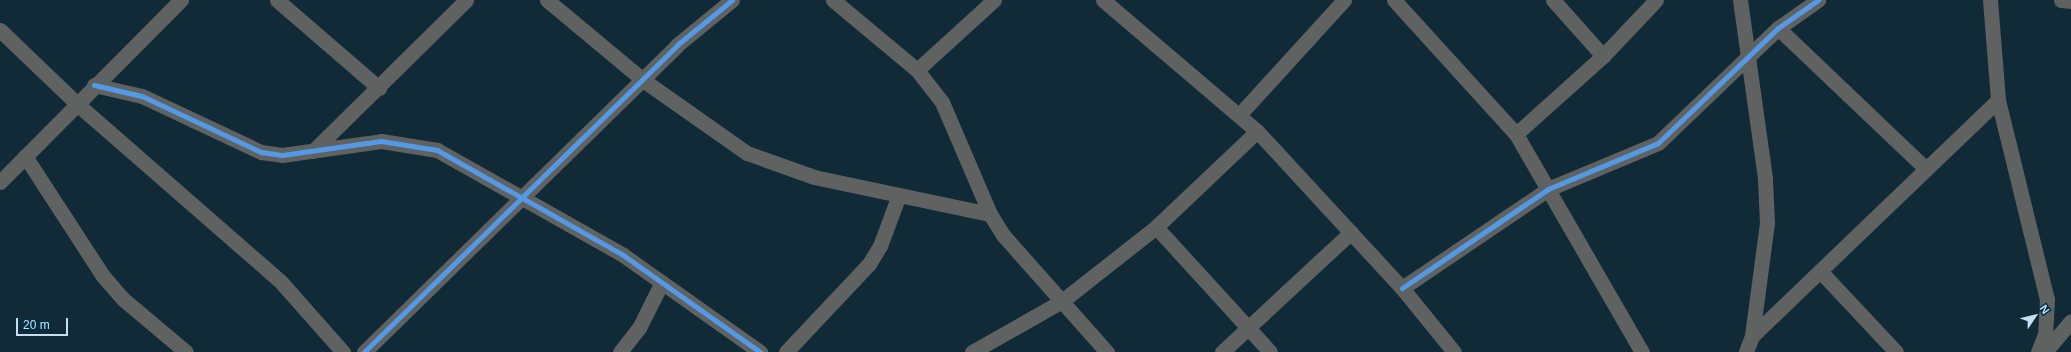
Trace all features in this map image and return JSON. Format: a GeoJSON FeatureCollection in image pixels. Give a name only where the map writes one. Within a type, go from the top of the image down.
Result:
{"type":"FeatureCollection","features":[{"type":"Feature","properties":{"kind":"street"},"geometry":{"type":"LineString","coordinates":[[0,182],[94,85],[182,0]]}},
{"type":"Feature","properties":{"kind":"street"},"geometry":{"type":"LineString","coordinates":[[277,0],[379,88]]}},
{"type":"Feature","properties":{"kind":"street"},"geometry":{"type":"LineString","coordinates":[[314,151],[466,0]]}},
{"type":"Feature","properties":{"kind":"street"},"geometry":{"type":"LineString","coordinates":[[547,0],[643,80],[747,153],[775,166],[899,195],[990,214]]}},
{"type":"Feature","properties":{"kind":"street"},"geometry":{"type":"LineString","coordinates":[[364,352],[521,197],[643,80],[732,0]]}},
{"type":"Feature","properties":{"kind":"street"},"geometry":{"type":"LineString","coordinates":[[833,0],[917,70],[942,102],[990,214],[1033,272],[1062,301],[1107,352]]}},
{"type":"Feature","properties":{"kind":"street"},"geometry":{"type":"LineString","coordinates":[[917,70],[994,0]]}},
{"type":"Feature","properties":{"kind":"street"},"geometry":{"type":"LineString","coordinates":[[1104,0],[1256,131],[1402,288],[1446,349]]}},
{"type":"Feature","properties":{"kind":"street"},"geometry":{"type":"LineString","coordinates":[[1239,115],[1344,0]]}},
{"type":"Feature","properties":{"kind":"street"},"geometry":{"type":"LineString","coordinates":[[1394,0],[1516,134],[1642,352]]}},
{"type":"Feature","properties":{"kind":"street"},"geometry":{"type":"LineString","coordinates":[[1553,0],[1603,56]]}},
{"type":"Feature","properties":{"kind":"street"},"geometry":{"type":"LineString","coordinates":[[1516,134],[1603,56],[1656,0]]}},
{"type":"Feature","properties":{"kind":"street"},"geometry":{"type":"LineString","coordinates":[[1740,0],[1750,57],[1767,223],[1752,336],[1746,352]]}},
{"type":"Feature","properties":{"kind":"street"},"geometry":{"type":"LineString","coordinates":[[1402,288],[1548,189],[1658,143],[1750,57],[1778,28],[1818,0]]}},
{"type":"Feature","properties":{"kind":"street"},"geometry":{"type":"LineString","coordinates":[[1990,0],[1998,100],[2047,300],[2044,334],[2038,352]]}},
{"type":"Feature","properties":{"kind":"street"},"geometry":{"type":"LineString","coordinates":[[2061,0],[2071,1]]}},
{"type":"Feature","properties":{"kind":"street"},"geometry":{"type":"LineString","coordinates":[[1778,28],[1926,169]]}},
{"type":"Feature","properties":{"kind":"street"},"geometry":{"type":"LineString","coordinates":[[0,30],[76,103],[281,282],[343,352]]}},
{"type":"Feature","properties":{"kind":"street"},"geometry":{"type":"LineString","coordinates":[[94,85],[142,96],[260,152],[282,155],[382,141],[411,143],[437,150],[521,197],[662,282],[760,352]]}},
{"type":"Feature","properties":{"kind":"street"},"geometry":{"type":"LineString","coordinates":[[1752,336],[1998,100]]}},
{"type":"Feature","properties":{"kind":"street"},"geometry":{"type":"LineString","coordinates":[[972,352],[1062,301],[1156,227],[1256,131]]}},
{"type":"Feature","properties":{"kind":"street"},"geometry":{"type":"LineString","coordinates":[[24,156],[103,276],[123,299],[186,352]]}},
{"type":"Feature","properties":{"kind":"street"},"geometry":{"type":"LineString","coordinates":[[786,352],[869,264],[880,246],[899,195]]}},
{"type":"Feature","properties":{"kind":"street"},"geometry":{"type":"LineString","coordinates":[[1156,227],[1270,352]]}},
{"type":"Feature","properties":{"kind":"street"},"geometry":{"type":"LineString","coordinates":[[1222,352],[1250,330],[1351,232]]}},
{"type":"Feature","properties":{"kind":"street"},"geometry":{"type":"LineString","coordinates":[[1820,271],[1896,352]]}},
{"type":"Feature","properties":{"kind":"street"},"geometry":{"type":"LineString","coordinates":[[620,352],[639,328],[662,282]]}},
{"type":"Feature","properties":{"kind":"street"},"geometry":{"type":"LineString","coordinates":[[2046,352],[2071,321]]}},
{"type":"Feature","properties":{"kind":"cycle path"},"geometry":{"type":"LineString","coordinates":[[364,352],[677,45],[732,0]]}},
{"type":"Feature","properties":{"kind":"cycle path"},"geometry":{"type":"LineString","coordinates":[[1402,288],[1548,189],[1658,143],[1778,28],[1818,0]]}},
{"type":"Feature","properties":{"kind":"cycle path"},"geometry":{"type":"LineString","coordinates":[[94,85],[142,96],[261,152],[282,155],[381,141],[437,150],[623,255],[760,352]]}}]}
